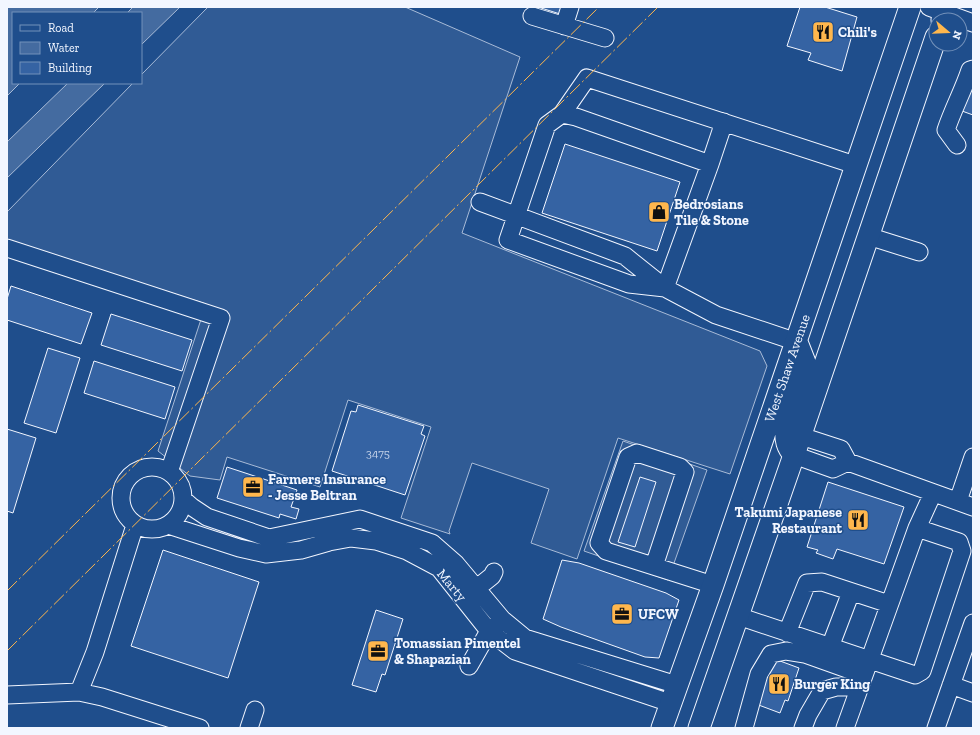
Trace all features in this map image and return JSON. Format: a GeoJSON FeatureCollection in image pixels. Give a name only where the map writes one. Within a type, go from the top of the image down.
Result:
{"type":"FeatureCollection","features":[{"type":"Feature","properties":{"kind":"main road","name":"West Shaw Avenue"},"geometry":{"type":"LineString","coordinates":[[662,728],[797,342],[855,165],[910,7]]}},
{"type":"Feature","properties":{"kind":"main road"},"geometry":{"type":"LineString","coordinates":[[699,728],[801,436],[931,52]]}},
{"type":"Feature","properties":{"kind":"main road"},"geometry":{"type":"LineString","coordinates":[[794,455],[788,447],[785,439],[786,429],[806,365],[797,342]]}},
{"type":"Feature","properties":{"kind":"street"},"geometry":{"type":"LineString","coordinates":[[564,26],[570,7]]}},
{"type":"Feature","properties":{"kind":"street"},"geometry":{"type":"LineString","coordinates":[[532,16],[605,38]]}},
{"type":"Feature","properties":{"kind":"street"},"geometry":{"type":"LineString","coordinates":[[958,145],[946,130],[970,70],[973,69]]}},
{"type":"Feature","properties":{"kind":"street"},"geometry":{"type":"LineString","coordinates":[[665,288],[629,284],[508,240],[515,216],[548,125],[562,114],[587,78],[855,165]]}},
{"type":"Feature","properties":{"kind":"street"},"geometry":{"type":"LineString","coordinates":[[562,114],[576,117],[710,164]]}},
{"type":"Feature","properties":{"kind":"street"},"geometry":{"type":"LineString","coordinates":[[665,288],[724,122]]}},
{"type":"Feature","properties":{"kind":"street"},"geometry":{"type":"LineString","coordinates":[[480,202],[625,256],[665,288],[716,315],[797,342]]}},
{"type":"Feature","properties":{"kind":"street"},"geometry":{"type":"LineString","coordinates":[[868,236],[919,252]]}},
{"type":"Feature","properties":{"kind":"street"},"geometry":{"type":"LineString","coordinates":[[7,248],[221,318],[169,472]]}},
{"type":"Feature","properties":{"kind":"street"},"geometry":{"type":"LineString","coordinates":[[801,436],[841,449],[848,462]]}},
{"type":"Feature","properties":{"kind":"street"},"geometry":{"type":"LineString","coordinates":[[654,566],[684,472],[680,467],[637,453],[628,458],[599,544],[606,551],[713,585]]}},
{"type":"Feature","properties":{"kind":"street"},"geometry":{"type":"LineString","coordinates":[[794,455],[833,468],[848,462],[965,504],[973,457]]}},
{"type":"Feature","properties":{"kind":"street"},"geometry":{"type":"LineString","coordinates":[[150,467],[160,468],[169,472],[177,479],[182,489],[183,499],[181,509],[176,518],[168,525],[159,529],[149,530],[135,525],[124,513],[121,503],[121,493],[124,483],[131,475],[140,469],[150,467]]}},
{"type":"Feature","properties":{"kind":"street"},"geometry":{"type":"LineString","coordinates":[[846,728],[917,528],[933,492]]}},
{"type":"Feature","properties":{"kind":"street","name":"Marty"},"geometry":{"type":"LineString","coordinates":[[183,499],[192,508],[207,517],[270,538],[360,520],[432,542],[456,564],[502,619],[525,638],[673,694]]}},
{"type":"Feature","properties":{"kind":"street"},"geometry":{"type":"LineString","coordinates":[[79,692],[95,652],[135,525]]}},
{"type":"Feature","properties":{"kind":"street","name":"Marty"},"geometry":{"type":"LineString","coordinates":[[168,525],[239,548],[266,554],[301,557],[329,542],[350,538],[376,542],[407,551],[439,568],[489,631],[515,651],[673,694]]}},
{"type":"Feature","properties":{"kind":"street"},"geometry":{"type":"LineString","coordinates":[[744,728],[759,674],[771,654],[786,650],[805,654],[864,674],[915,676],[922,671],[962,551],[958,542],[917,528]]}},
{"type":"Feature","properties":{"kind":"street"},"geometry":{"type":"LineString","coordinates":[[301,531],[301,557]]}},
{"type":"Feature","properties":{"kind":"street"},"geometry":{"type":"LineString","coordinates":[[477,588],[492,576],[494,572]]}},
{"type":"Feature","properties":{"kind":"street"},"geometry":{"type":"LineString","coordinates":[[787,633],[807,583],[822,582],[889,604]]}},
{"type":"Feature","properties":{"kind":"street"},"geometry":{"type":"LineString","coordinates":[[830,647],[850,592]]}},
{"type":"Feature","properties":{"kind":"street"},"geometry":{"type":"LineString","coordinates":[[738,616],[830,647],[864,674]]}},
{"type":"Feature","properties":{"kind":"street"},"geometry":{"type":"LineString","coordinates":[[469,666],[489,631],[502,619]]}},
{"type":"Feature","properties":{"kind":"street"},"geometry":{"type":"LineString","coordinates":[[936,728],[973,623]]}},
{"type":"Feature","properties":{"kind":"street"},"geometry":{"type":"LineString","coordinates":[[803,728],[808,715],[822,691],[836,687],[864,674]]}},
{"type":"Feature","properties":{"kind":"street"},"geometry":{"type":"LineString","coordinates":[[951,685],[973,693]]}},
{"type":"Feature","properties":{"kind":"street"},"geometry":{"type":"LineString","coordinates":[[7,695],[79,692],[166,723],[200,728]]}},
{"type":"Feature","properties":{"kind":"street"},"geometry":{"type":"LineString","coordinates":[[249,728],[255,710]]}},
{"type":"Feature","properties":{"kind":"shaded area"},"geometry":{"type":"Polygon","coordinates":[[[208,7],[405,7],[520,57],[462,233],[760,351],[767,366],[730,474],[618,438],[577,559],[531,543],[549,489],[472,463],[449,531],[450,534],[401,518],[431,427],[348,400],[320,487],[227,457],[220,480],[190,476],[158,451],[206,304],[7,240],[7,212],[132,84],[142,84],[142,74],[208,7]]]}},
{"type":"Feature","properties":{"kind":"shaded area"},"geometry":{"type":"Polygon","coordinates":[[[623,441],[707,470],[668,580],[584,551],[623,441]]]}},
{"type":"Feature","properties":{"kind":"water"},"geometry":{"type":"Polygon","coordinates":[[[7,7],[99,7],[94,12],[12,12],[12,84],[19,84],[7,96],[7,7]]]}},
{"type":"Feature","properties":{"kind":"water"},"geometry":{"type":"Polygon","coordinates":[[[133,7],[180,7],[142,44],[142,12],[128,12],[133,7]]]}},
{"type":"Feature","properties":{"kind":"water"},"geometry":{"type":"Polygon","coordinates":[[[67,84],[104,84],[7,178],[7,142],[67,84]]]}},
{"type":"Feature","properties":{"kind":"building"},"geometry":{"type":"Polygon","coordinates":[[[538,7],[562,7],[560,14],[538,7]]]}},
{"type":"Feature","properties":{"kind":"building","name":"Chili's"},"geometry":{"type":"Polygon","coordinates":[[[800,7],[825,7],[857,17],[842,71],[808,60],[811,53],[787,46],[800,7]]]}},
{"type":"Feature","properties":{"kind":"building"},"geometry":{"type":"Polygon","coordinates":[[[973,77],[973,115],[962,111],[973,77]]]}},
{"type":"Feature","properties":{"kind":"building"},"geometry":{"type":"Polygon","coordinates":[[[565,144],[680,182],[657,251],[542,213],[565,144]]]}},
{"type":"Feature","properties":{"kind":"building"},"geometry":{"type":"Polygon","coordinates":[[[11,286],[92,313],[81,344],[7,320],[7,299],[11,286]]]}},
{"type":"Feature","properties":{"kind":"building"},"geometry":{"type":"Polygon","coordinates":[[[111,314],[192,340],[182,371],[101,345],[111,314]]]}},
{"type":"Feature","properties":{"kind":"building"},"geometry":{"type":"Polygon","coordinates":[[[48,348],[80,358],[56,433],[24,423],[48,348]]]}},
{"type":"Feature","properties":{"kind":"building"},"geometry":{"type":"Polygon","coordinates":[[[94,361],[175,387],[165,419],[84,393],[94,361]]]}},
{"type":"Feature","properties":{"kind":"building"},"geometry":{"type":"Polygon","coordinates":[[[358,405],[424,426],[421,434],[425,436],[405,495],[332,471],[351,411],[356,412],[358,405]]]}},
{"type":"Feature","properties":{"kind":"building"},"geometry":{"type":"Polygon","coordinates":[[[7,429],[36,438],[13,513],[7,511],[7,429]]]}},
{"type":"Feature","properties":{"kind":"building"},"geometry":{"type":"Polygon","coordinates":[[[227,467],[297,490],[291,507],[299,509],[296,519],[280,514],[279,518],[217,498],[227,467]]]}},
{"type":"Feature","properties":{"kind":"building"},"geometry":{"type":"Polygon","coordinates":[[[640,477],[656,482],[635,547],[618,542],[640,477]]]}},
{"type":"Feature","properties":{"kind":"building"},"geometry":{"type":"Polygon","coordinates":[[[828,482],[904,507],[884,564],[837,549],[833,559],[816,553],[818,550],[807,547],[828,482]]]}},
{"type":"Feature","properties":{"kind":"building"},"geometry":{"type":"Polygon","coordinates":[[[163,550],[259,582],[228,678],[131,646],[163,550]]]}},
{"type":"Feature","properties":{"kind":"building"},"geometry":{"type":"Polygon","coordinates":[[[562,560],[579,563],[666,593],[679,600],[659,658],[645,657],[561,627],[543,619],[562,560]]]}},
{"type":"Feature","properties":{"kind":"building"},"geometry":{"type":"Polygon","coordinates":[[[376,610],[403,619],[385,675],[382,674],[376,692],[352,685],[376,610]]]}},
{"type":"Feature","properties":{"kind":"building","name":"Burger King"},"geometry":{"type":"Polygon","coordinates":[[[772,658],[799,668],[788,701],[785,700],[780,713],[756,704],[772,658]]]}},
{"type":"Feature","properties":{"kind":"power"},"geometry":{"type":"LineString","coordinates":[[7,591],[599,7]]}},
{"type":"Feature","properties":{"kind":"power"},"geometry":{"type":"LineString","coordinates":[[7,651],[658,7]]}},
{"type":"Feature","properties":{"kind":"place","name":"Chili's"},"geometry":{"type":"Point","coordinates":[823,32]}},
{"type":"Feature","properties":{"kind":"place","name":"Bedrosians Tile & Stone"},"geometry":{"type":"Point","coordinates":[659,212]}},
{"type":"Feature","properties":{"kind":"place","name":"Farmers Insurance - Jesse Beltran"},"geometry":{"type":"Point","coordinates":[253,487]}},
{"type":"Feature","properties":{"kind":"place","name":"Takumi Japanese Restaurant"},"geometry":{"type":"Point","coordinates":[858,520]}},
{"type":"Feature","properties":{"kind":"place","name":"UFCW"},"geometry":{"type":"Point","coordinates":[622,614]}},
{"type":"Feature","properties":{"kind":"place","name":"Tomassian Pimentel & Shapazian"},"geometry":{"type":"Point","coordinates":[378,651]}},
{"type":"Feature","properties":{"kind":"place","name":"Burger King"},"geometry":{"type":"Point","coordinates":[779,684]}}]}
